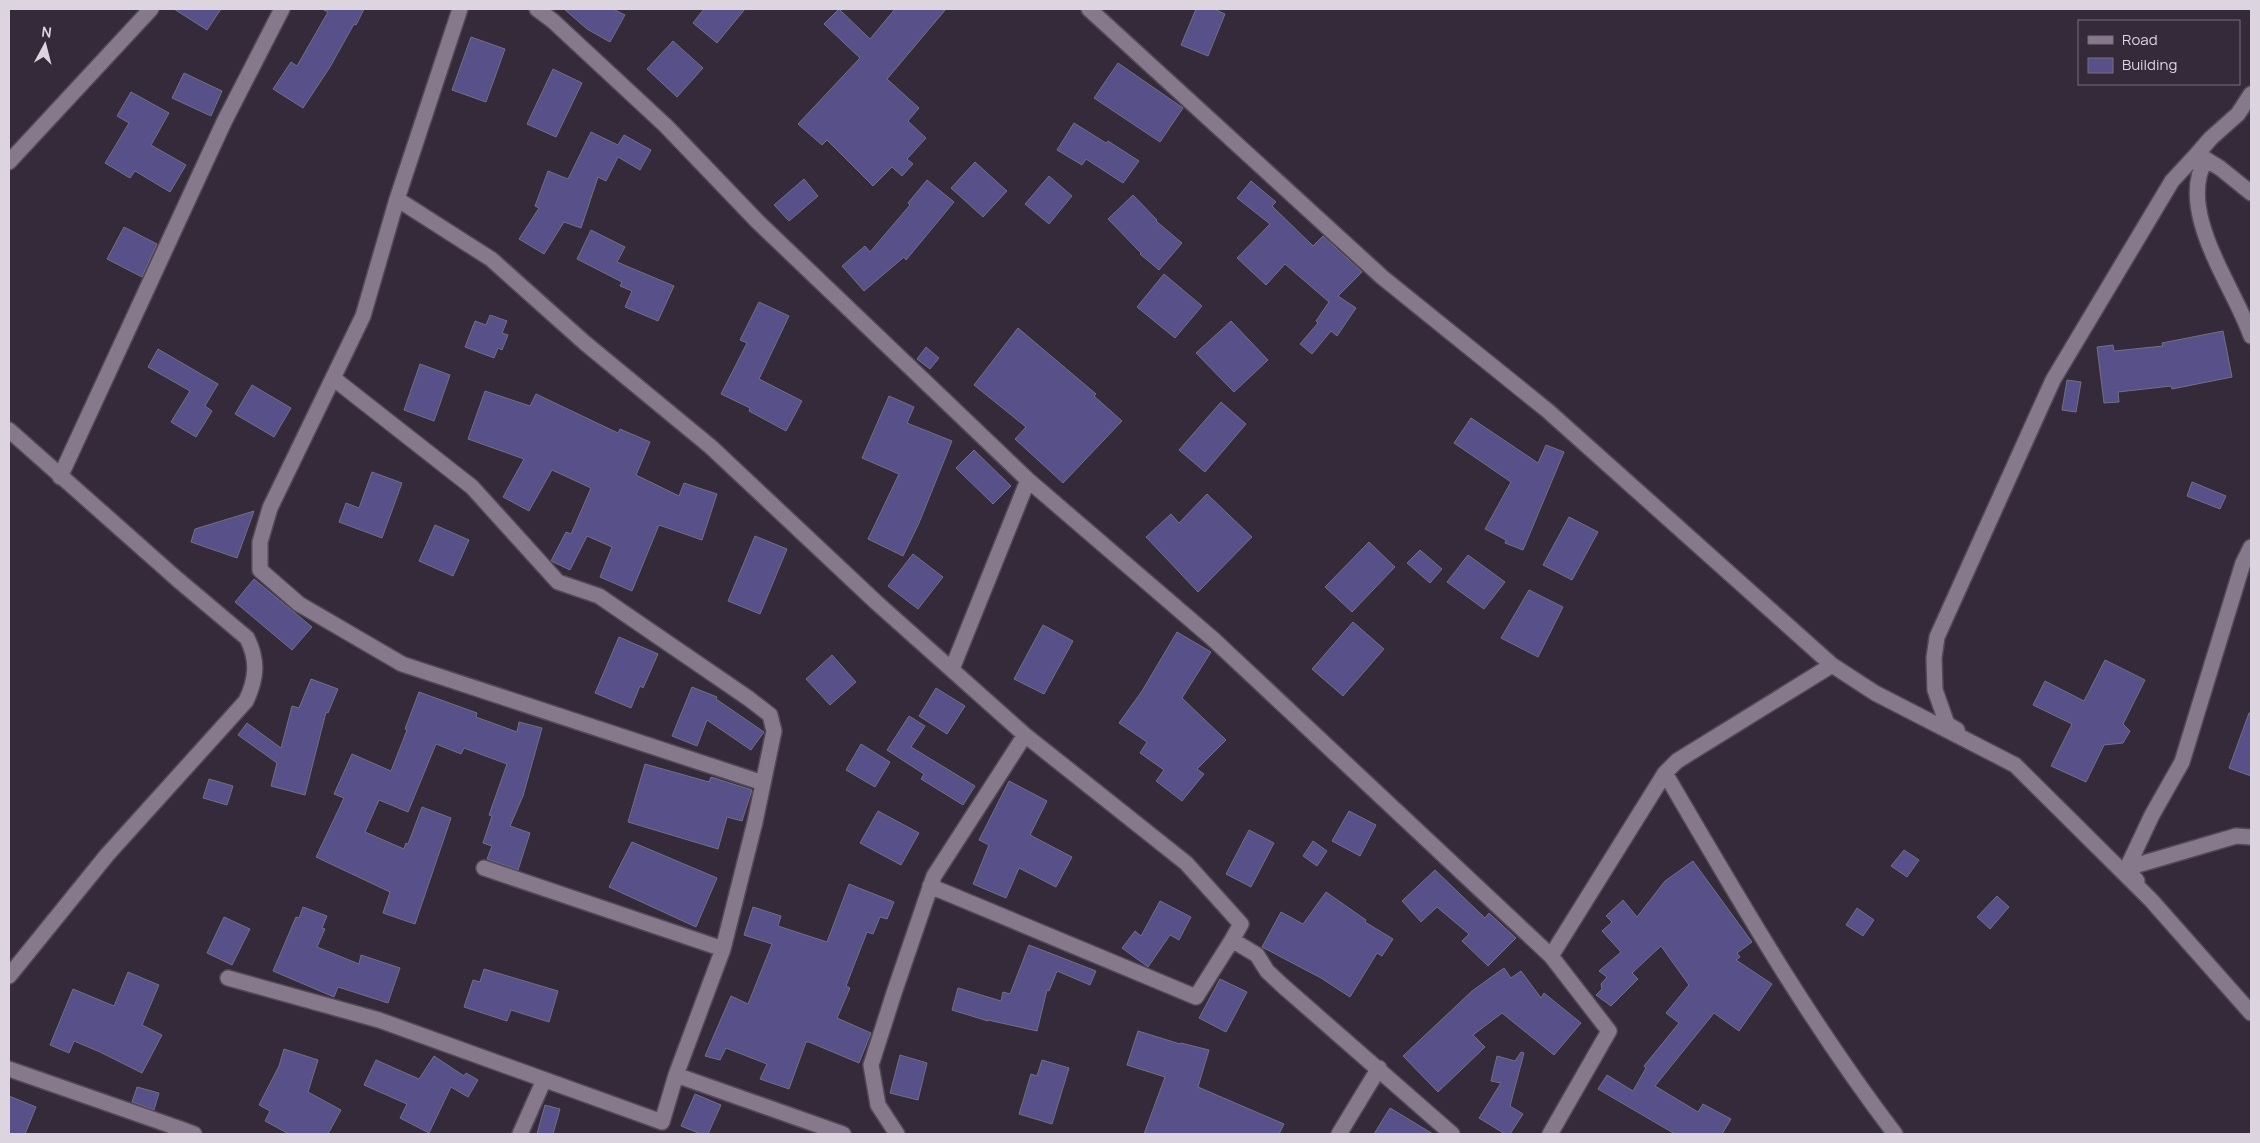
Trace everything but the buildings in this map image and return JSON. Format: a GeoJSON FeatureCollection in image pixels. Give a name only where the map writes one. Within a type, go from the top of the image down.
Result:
{"type":"FeatureCollection","features":[{"type":"Feature","properties":{"kind":"street"},"geometry":{"type":"LineString","coordinates":[[9,162],[151,9]]}},
{"type":"Feature","properties":{"kind":"street"},"geometry":{"type":"LineString","coordinates":[[60,477],[224,122],[282,9]]}},
{"type":"Feature","properties":{"kind":"street"},"geometry":{"type":"LineString","coordinates":[[460,9],[397,198],[363,316],[270,508],[260,542],[260,570],[299,604],[402,664],[763,783]]}},
{"type":"Feature","properties":{"kind":"street"},"geometry":{"type":"LineString","coordinates":[[537,9],[553,21],[666,126],[758,222],[1028,480],[1213,639],[1551,956],[1608,1031],[1550,1134]]}},
{"type":"Feature","properties":{"kind":"street"},"geometry":{"type":"LineString","coordinates":[[1089,9],[1382,277],[1548,411],[1832,665],[1875,693],[2015,765]]}},
{"type":"Feature","properties":{"kind":"street"},"geometry":{"type":"LineString","coordinates":[[2251,94],[2238,114],[2211,138],[2202,157],[2197,184],[2200,215],[2212,253],[2251,336]]}},
{"type":"Feature","properties":{"kind":"street"},"geometry":{"type":"LineString","coordinates":[[2202,157],[2220,168],[2251,193]]}},
{"type":"Feature","properties":{"kind":"street"},"geometry":{"type":"LineString","coordinates":[[2202,157],[2172,181],[2053,380],[1937,637],[1934,658],[1935,690],[1947,724],[2015,765],[2151,900],[2251,1013]]}},
{"type":"Feature","properties":{"kind":"street"},"geometry":{"type":"LineString","coordinates":[[397,198],[491,259],[585,343],[711,447],[877,603],[1025,735],[1186,863],[1241,924],[1196,997],[930,886]]}},
{"type":"Feature","properties":{"kind":"street"},"geometry":{"type":"LineString","coordinates":[[228,978],[379,1020],[544,1080],[660,1128],[676,1076],[723,950],[774,731],[770,715],[748,698],[599,596],[558,582],[472,487],[333,378]]}},
{"type":"Feature","properties":{"kind":"street"},"geometry":{"type":"LineString","coordinates":[[9,430],[60,477],[247,638],[256,665],[254,685],[246,701],[107,855],[9,976]]}},
{"type":"Feature","properties":{"kind":"street"},"geometry":{"type":"LineString","coordinates":[[952,669],[1028,480]]}},
{"type":"Feature","properties":{"kind":"street"},"geometry":{"type":"LineString","coordinates":[[2127,868],[2152,815],[2182,762],[2244,562],[2251,547]]}},
{"type":"Feature","properties":{"kind":"street"},"geometry":{"type":"LineString","coordinates":[[1551,956],[1665,773],[1677,761],[1832,665]]}},
{"type":"Feature","properties":{"kind":"street"},"geometry":{"type":"LineString","coordinates":[[897,1134],[878,1105],[871,1065],[934,876],[1025,735]]}},
{"type":"Feature","properties":{"kind":"street"},"geometry":{"type":"LineString","coordinates":[[1665,773],[1761,938],[1862,1092],[1895,1134]]}},
{"type":"Feature","properties":{"kind":"street"},"geometry":{"type":"LineString","coordinates":[[2127,868],[2236,836],[2251,837]]}},
{"type":"Feature","properties":{"kind":"street"},"geometry":{"type":"LineString","coordinates":[[484,868],[723,950]]}},
{"type":"Feature","properties":{"kind":"street"},"geometry":{"type":"LineString","coordinates":[[2127,868],[2151,900]]}},
{"type":"Feature","properties":{"kind":"street"},"geometry":{"type":"LineString","coordinates":[[1232,940],[1257,955],[1267,971],[1283,986],[1379,1068],[1452,1134]]}},
{"type":"Feature","properties":{"kind":"street"},"geometry":{"type":"LineString","coordinates":[[1338,1134],[1379,1068]]}},
{"type":"Feature","properties":{"kind":"street"},"geometry":{"type":"LineString","coordinates":[[9,1069],[177,1131],[194,1134]]}},
{"type":"Feature","properties":{"kind":"street"},"geometry":{"type":"LineString","coordinates":[[676,1076],[843,1134]]}},
{"type":"Feature","properties":{"kind":"street"},"geometry":{"type":"LineString","coordinates":[[520,1134],[544,1080]]}}]}
